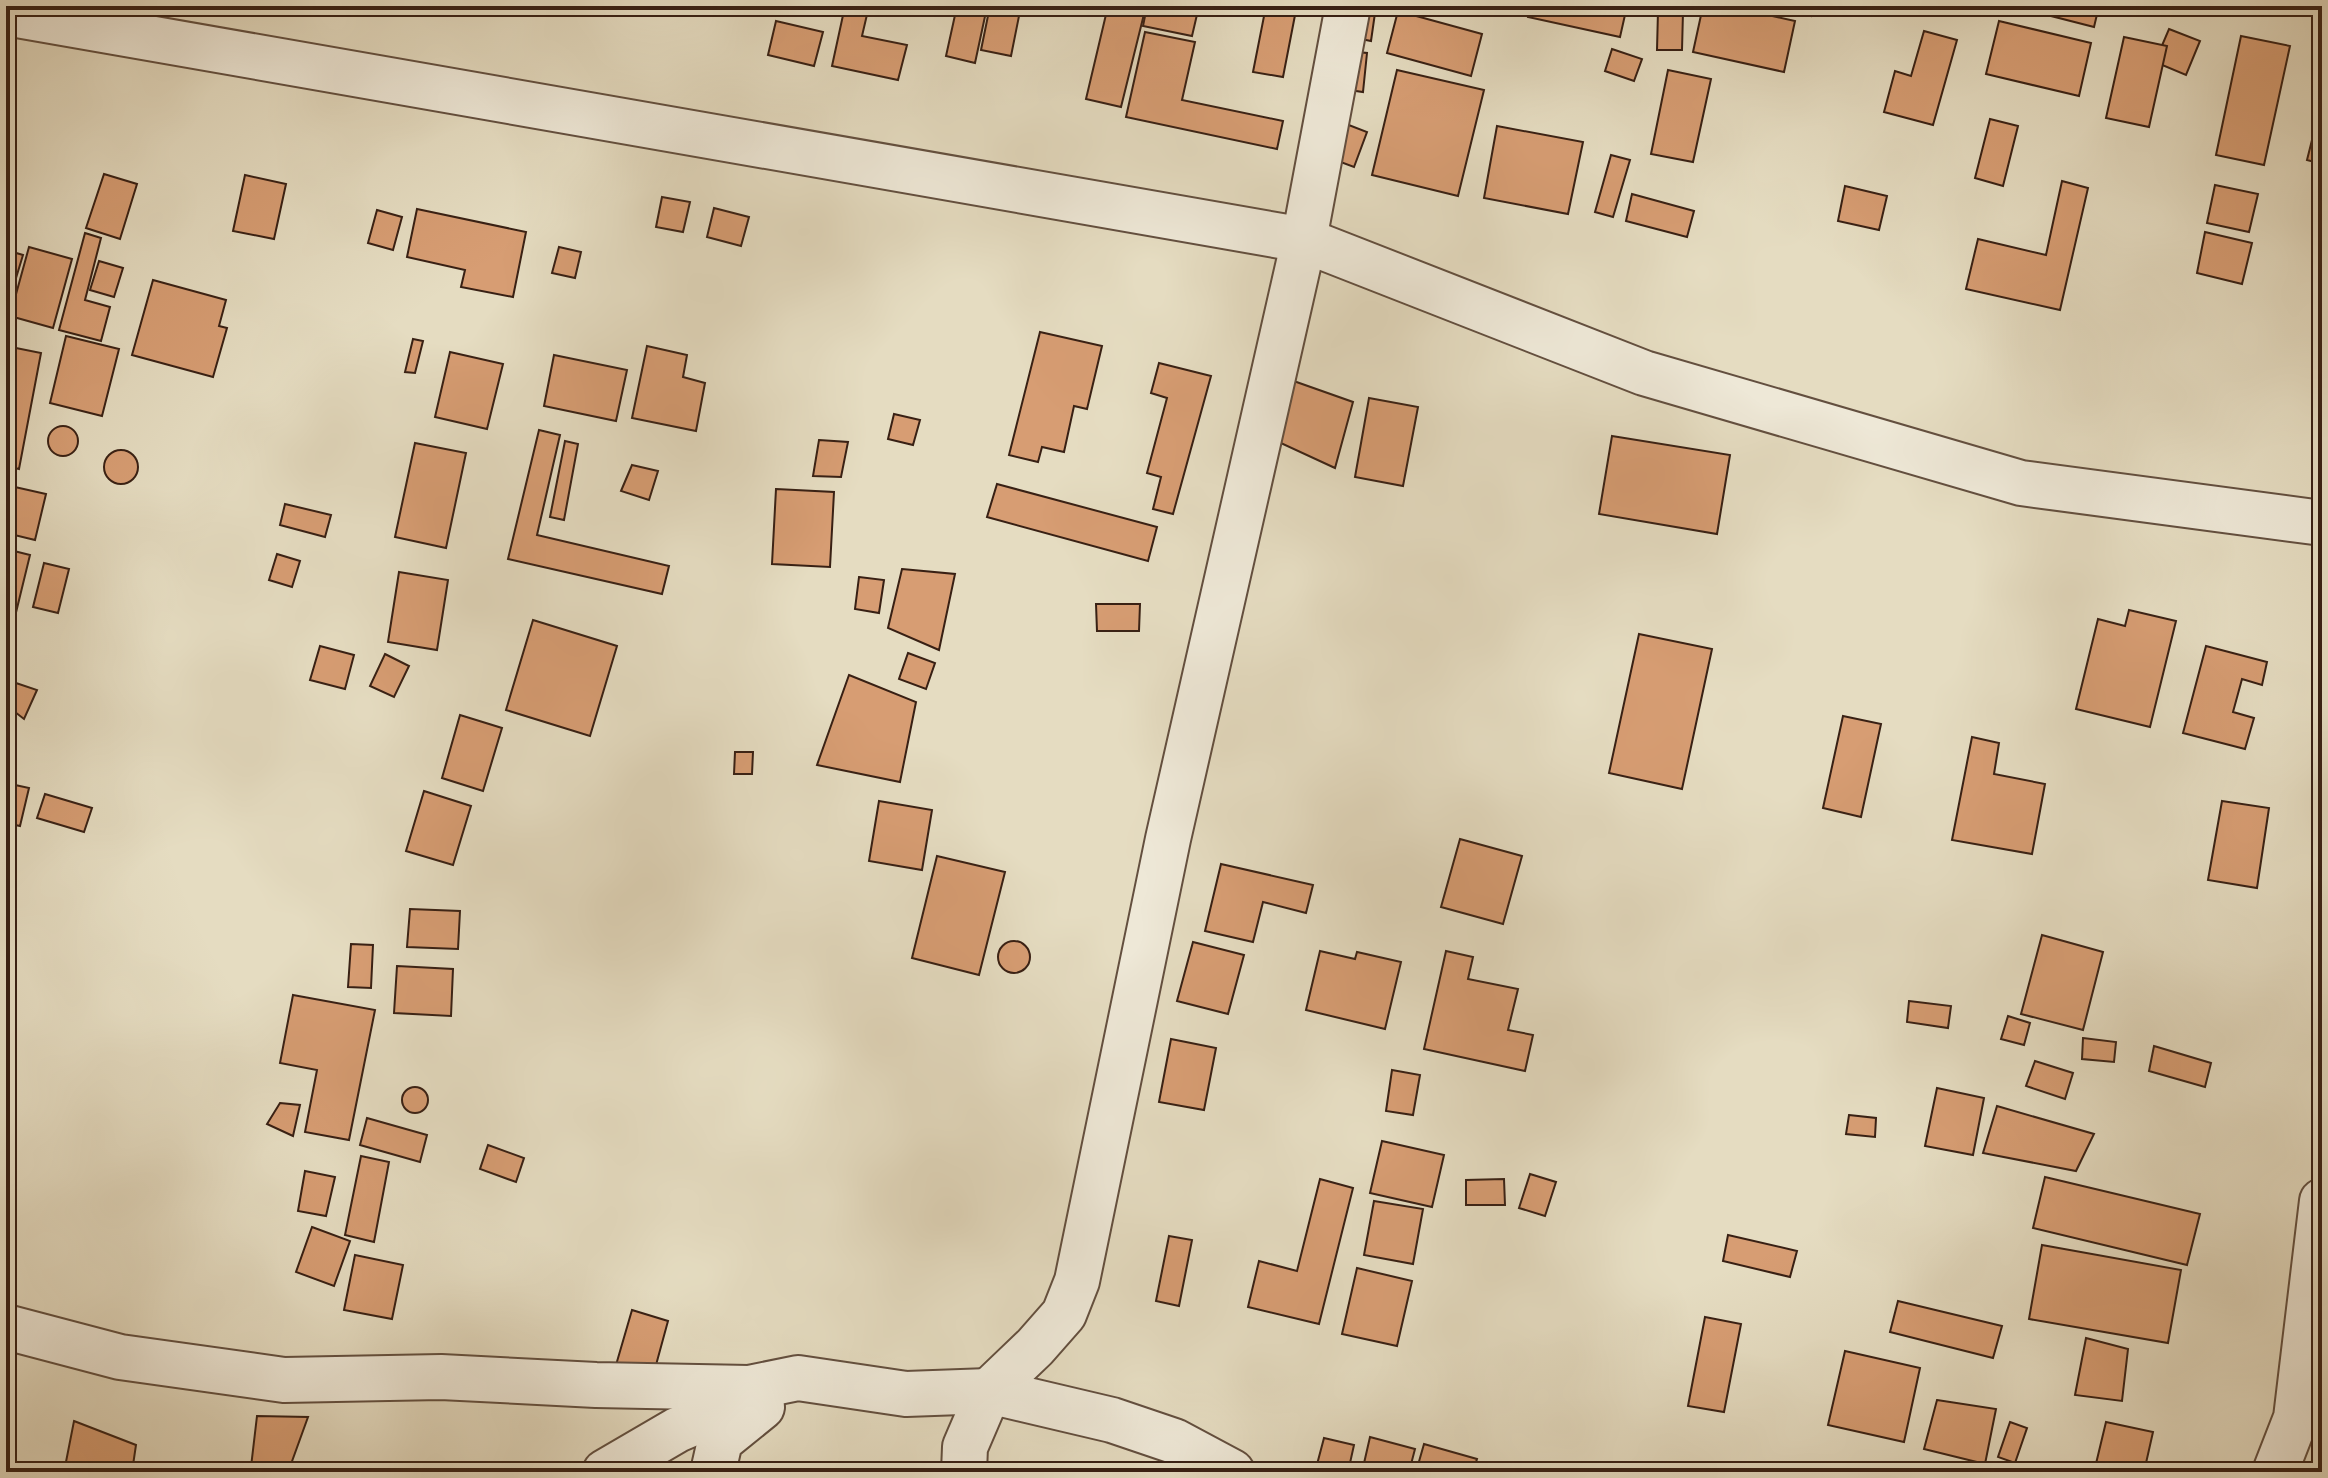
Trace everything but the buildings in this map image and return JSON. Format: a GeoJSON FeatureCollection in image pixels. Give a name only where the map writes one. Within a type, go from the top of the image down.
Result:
{"type":"FeatureCollection","features":[{"type":"Feature","properties":{"kind":"street"},"geometry":{"type":"LineString","coordinates":[[964,1472],[965,1447],[989,1391],[1064,1314],[1077,1281],[1168,839],[1304,240],[1348,6]]}},
{"type":"Feature","properties":{"kind":"street"},"geometry":{"type":"LineString","coordinates":[[6,13],[1304,240],[1644,373],[2021,483],[2322,523]]}},
{"type":"Feature","properties":{"kind":"street"},"geometry":{"type":"LineString","coordinates":[[2275,1472],[2296,1418],[2322,1201]]}},
{"type":"Feature","properties":{"kind":"street"},"geometry":{"type":"LineString","coordinates":[[6,1327],[120,1357],[284,1380],[441,1377],[596,1385],[749,1388],[798,1378],[906,1394],[989,1391],[1112,1420],[1174,1441],[1232,1472]]}},
{"type":"Feature","properties":{"kind":"street"},"geometry":{"type":"LineString","coordinates":[[605,1472],[677,1430],[798,1378]]}},
{"type":"Feature","properties":{"kind":"street"},"geometry":{"type":"LineString","coordinates":[[713,1472],[720,1441],[798,1378]]}}]}
